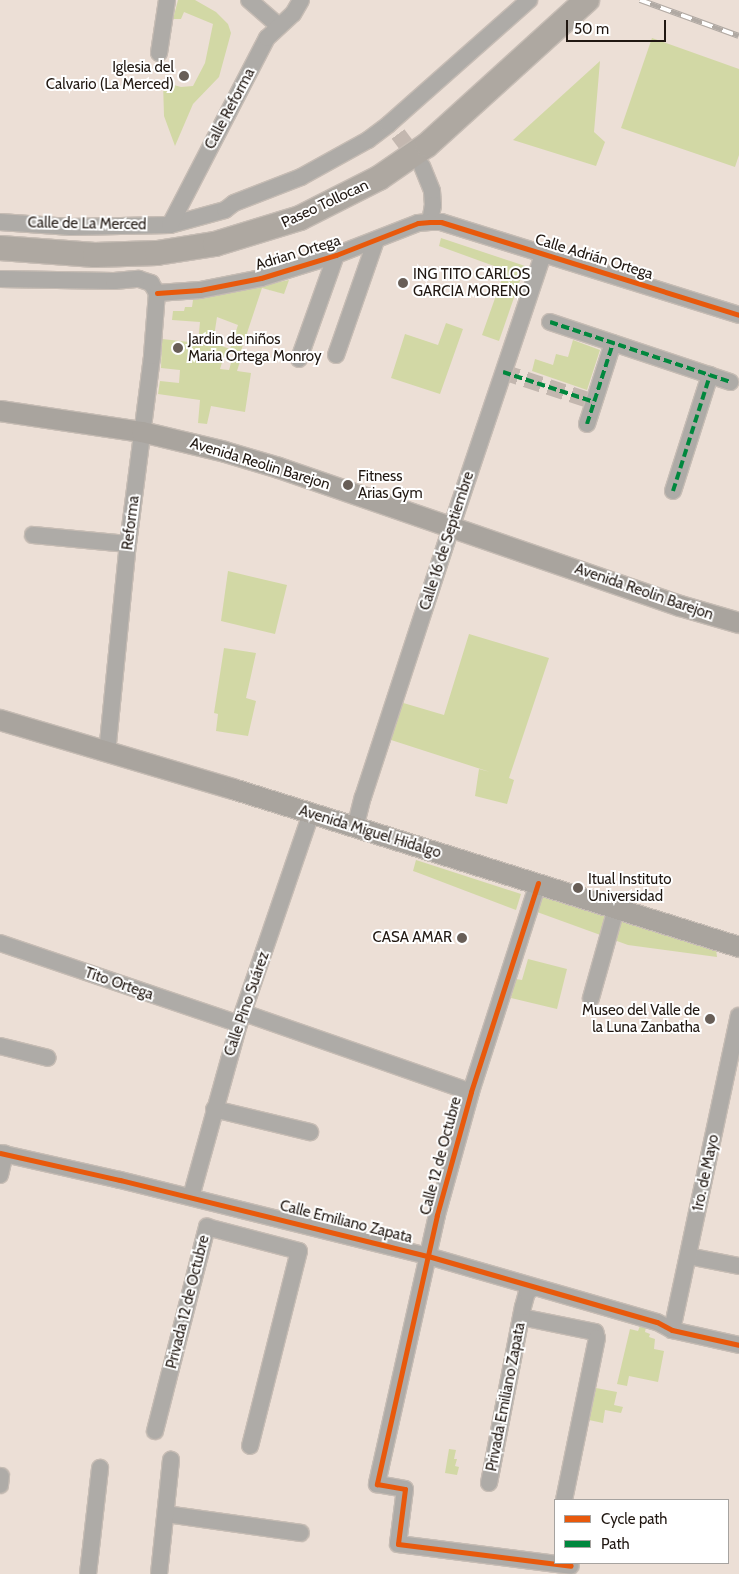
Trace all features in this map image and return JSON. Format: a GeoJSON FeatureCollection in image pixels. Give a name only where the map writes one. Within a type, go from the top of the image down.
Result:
{"type":"FeatureCollection","features":[{"type":"Feature","properties":{"kind":"highway","name":"Paseo Tollocan"},"geometry":{"type":"LineString","coordinates":[[0,248],[95,255],[157,253],[215,244],[300,218],[379,178],[428,145],[586,1]]}},
{"type":"Feature","properties":{"kind":"main road","name":"Avenida Reolin Barejon"},"geometry":{"type":"LineString","coordinates":[[0,411],[142,432],[185,441],[279,468],[680,606],[739,623]]}},
{"type":"Feature","properties":{"kind":"main road","name":"Avenida Miguel Hidalgo"},"geometry":{"type":"LineString","coordinates":[[0,720],[233,789],[739,947]]}},
{"type":"Feature","properties":{"kind":"street"},"geometry":{"type":"LineString","coordinates":[[159,53],[167,0]]}},
{"type":"Feature","properties":{"kind":"street"},"geometry":{"type":"LineString","coordinates":[[249,0],[279,26]]}},
{"type":"Feature","properties":{"kind":"street","name":"Calle Reforma"},"geometry":{"type":"LineString","coordinates":[[170,225],[267,38],[293,14],[301,0]]}},
{"type":"Feature","properties":{"kind":"street","name":"Calle de La Merced"},"geometry":{"type":"LineString","coordinates":[[2,222],[71,227],[170,225],[225,210],[234,203],[301,177],[368,140],[394,129],[529,0]]}},
{"type":"Feature","properties":{"kind":"street"},"geometry":{"type":"LineString","coordinates":[[422,166],[432,191],[436,222]]}},
{"type":"Feature","properties":{"kind":"street","name":"Adrian Ortega"},"geometry":{"type":"LineString","coordinates":[[157,293],[221,287],[261,278],[336,255],[418,223],[436,222]]}},
{"type":"Feature","properties":{"kind":"street","name":"Calle Adrián Ortega"},"geometry":{"type":"LineString","coordinates":[[436,222],[739,316]]}},
{"type":"Feature","properties":{"kind":"street"},"geometry":{"type":"LineString","coordinates":[[336,355],[376,240]]}},
{"type":"Feature","properties":{"kind":"street"},"geometry":{"type":"LineString","coordinates":[[299,359],[336,255]]}},
{"type":"Feature","properties":{"kind":"street","name":"Calle 16 de Septiembre"},"geometry":{"type":"LineString","coordinates":[[356,828],[364,797],[451,528],[543,255]]}},
{"type":"Feature","properties":{"kind":"street"},"geometry":{"type":"LineString","coordinates":[[0,279],[114,281],[139,279],[151,283],[157,293]]}},
{"type":"Feature","properties":{"kind":"street","name":"Reforma"},"geometry":{"type":"LineString","coordinates":[[107,753],[128,544],[157,293]]}},
{"type":"Feature","properties":{"kind":"street"},"geometry":{"type":"LineString","coordinates":[[550,322],[730,382]]}},
{"type":"Feature","properties":{"kind":"street"},"geometry":{"type":"LineString","coordinates":[[587,424],[613,343]]}},
{"type":"Feature","properties":{"kind":"street"},"geometry":{"type":"LineString","coordinates":[[672,491],[710,375]]}},
{"type":"Feature","properties":{"kind":"street"},"geometry":{"type":"LineString","coordinates":[[33,535],[128,544]]}},
{"type":"Feature","properties":{"kind":"street","name":"Calle Pino Suárez"},"geometry":{"type":"LineString","coordinates":[[191,1197],[214,1109],[241,1018],[311,814]]}},
{"type":"Feature","properties":{"kind":"street","name":"Calle 12 de Octubre"},"geometry":{"type":"LineString","coordinates":[[538,883],[471,1092],[437,1215],[377,1484],[405,1489],[398,1544],[571,1568]]}},
{"type":"Feature","properties":{"kind":"street"},"geometry":{"type":"LineString","coordinates":[[591,998],[616,908]]}},
{"type":"Feature","properties":{"kind":"street","name":"Tito Ortega"},"geometry":{"type":"LineString","coordinates":[[0,943],[471,1092]]}},
{"type":"Feature","properties":{"kind":"street","name":"1ro. de Mayo"},"geometry":{"type":"LineString","coordinates":[[672,1330],[739,1016]]}},
{"type":"Feature","properties":{"kind":"street"},"geometry":{"type":"LineString","coordinates":[[0,1046],[48,1058]]}},
{"type":"Feature","properties":{"kind":"street"},"geometry":{"type":"LineString","coordinates":[[214,1109],[310,1132]]}},
{"type":"Feature","properties":{"kind":"street"},"geometry":{"type":"LineString","coordinates":[[0,1175],[2,1154]]}},
{"type":"Feature","properties":{"kind":"street","name":"Calle Emiliano Zapata"},"geometry":{"type":"LineString","coordinates":[[2,1154],[191,1197],[428,1256],[657,1322],[672,1330],[739,1345]]}},
{"type":"Feature","properties":{"kind":"street"},"geometry":{"type":"LineString","coordinates":[[254,1239],[259,1214]]}},
{"type":"Feature","properties":{"kind":"street","name":"Privada 12 de Octubre"},"geometry":{"type":"LineString","coordinates":[[155,1431],[207,1228],[299,1251],[250,1446]]}},
{"type":"Feature","properties":{"kind":"street"},"geometry":{"type":"LineString","coordinates":[[688,1256],[739,1266]]}},
{"type":"Feature","properties":{"kind":"street"},"geometry":{"type":"LineString","coordinates":[[521,1316],[526,1292],[535,1287]]}},
{"type":"Feature","properties":{"kind":"street","name":"Privada Emiliano Zapata"},"geometry":{"type":"LineString","coordinates":[[489,1484],[521,1316],[595,1332],[597,1338],[564,1499]]}},
{"type":"Feature","properties":{"kind":"street"},"geometry":{"type":"LineString","coordinates":[[159,1574],[171,1460]]}},
{"type":"Feature","properties":{"kind":"street"},"geometry":{"type":"LineString","coordinates":[[88,1574],[100,1468]]}},
{"type":"Feature","properties":{"kind":"street"},"geometry":{"type":"LineString","coordinates":[[166,1514],[301,1533]]}},
{"type":"Feature","properties":{"kind":"green space"},"geometry":{"type":"Polygon","coordinates":[[[178,0],[195,0],[216,12],[228,24],[231,33],[219,77],[193,104],[175,146],[164,116],[163,82],[181,87],[193,86],[205,63],[213,24],[184,12],[181,19],[173,19],[178,0]]]}},
{"type":"Feature","properties":{"kind":"green space"},"geometry":{"type":"Polygon","coordinates":[[[652,38],[739,69],[739,155],[735,167],[621,128],[652,38]]]}},
{"type":"Feature","properties":{"kind":"green space"},"geometry":{"type":"Polygon","coordinates":[[[600,61],[594,132],[605,142],[596,166],[513,140],[600,61]]]}},
{"type":"Feature","properties":{"kind":"green space"},"geometry":{"type":"Polygon","coordinates":[[[441,238],[525,266],[499,341],[482,335],[505,270],[439,246],[441,238]]]}},
{"type":"Feature","properties":{"kind":"green space"},"geometry":{"type":"Polygon","coordinates":[[[289,280],[284,294],[262,288],[240,354],[242,355],[237,371],[251,373],[245,412],[211,406],[207,424],[198,423],[200,400],[158,394],[160,381],[179,383],[180,370],[161,368],[162,339],[198,343],[200,322],[172,320],[173,311],[184,311],[185,307],[192,307],[193,300],[289,280]],[[217,317],[213,343],[230,349],[238,325],[217,317]],[[226,350],[220,369],[229,370],[234,353],[226,350]]]}},
{"type":"Feature","properties":{"kind":"green space"},"geometry":{"type":"Polygon","coordinates":[[[446,323],[463,329],[440,394],[391,378],[405,334],[438,345],[446,323]]]}},
{"type":"Feature","properties":{"kind":"green space"},"geometry":{"type":"Polygon","coordinates":[[[573,340],[600,350],[587,390],[532,371],[535,359],[553,365],[556,354],[568,357],[573,340]]]}},
{"type":"Feature","properties":{"kind":"green space"},"geometry":{"type":"Polygon","coordinates":[[[228,571],[287,585],[275,634],[221,621],[228,571]]]}},
{"type":"Feature","properties":{"kind":"green space"},"geometry":{"type":"Polygon","coordinates":[[[469,634],[549,658],[509,778],[514,780],[507,804],[475,796],[479,769],[490,772],[388,739],[400,702],[444,715],[469,634]]]}},
{"type":"Feature","properties":{"kind":"green space"},"geometry":{"type":"Polygon","coordinates":[[[224,648],[256,653],[246,698],[256,701],[248,736],[216,731],[218,714],[214,713],[224,648]]]}},
{"type":"Feature","properties":{"kind":"green space"},"geometry":{"type":"Polygon","coordinates":[[[416,860],[521,894],[516,910],[413,871],[416,860]]]}},
{"type":"Feature","properties":{"kind":"green space"},"geometry":{"type":"Polygon","coordinates":[[[532,887],[716,949],[717,957],[628,945],[526,908],[532,887]]]}},
{"type":"Feature","properties":{"kind":"green space"},"geometry":{"type":"Polygon","coordinates":[[[528,959],[567,969],[557,1009],[511,998],[516,979],[522,980],[528,959]]]}},
{"type":"Feature","properties":{"kind":"green space"},"geometry":{"type":"Polygon","coordinates":[[[640,1326],[646,1327],[645,1332],[650,1334],[649,1337],[655,1339],[654,1349],[664,1351],[658,1382],[629,1376],[627,1386],[617,1384],[630,1329],[638,1331],[640,1326]]]}},
{"type":"Feature","properties":{"kind":"green space"},"geometry":{"type":"Polygon","coordinates":[[[596,1388],[617,1392],[614,1405],[623,1407],[621,1413],[605,1410],[603,1423],[589,1420],[596,1388]]]}},
{"type":"Feature","properties":{"kind":"green space"},"geometry":{"type":"Polygon","coordinates":[[[449,1449],[456,1450],[454,1459],[457,1459],[455,1466],[459,1467],[457,1475],[445,1473],[449,1449]]]}},
{"type":"Feature","properties":{"kind":"tunnel"},"geometry":{"type":"LineString","coordinates":[[398,134],[419,162]]}},
{"type":"Feature","properties":{"kind":"tunnel"},"geometry":{"type":"LineString","coordinates":[[503,372],[594,402]]}},
{"type":"Feature","properties":{"kind":"railway"},"geometry":{"type":"LineString","coordinates":[[640,0],[739,36]]}},
{"type":"Feature","properties":{"kind":"marked path"},"geometry":{"type":"LineString","coordinates":[[550,322],[730,382]]}},
{"type":"Feature","properties":{"kind":"marked path"},"geometry":{"type":"LineString","coordinates":[[587,424],[613,343]]}},
{"type":"Feature","properties":{"kind":"marked path"},"geometry":{"type":"LineString","coordinates":[[503,372],[594,402]]}},
{"type":"Feature","properties":{"kind":"marked path"},"geometry":{"type":"LineString","coordinates":[[673,491],[710,375]]}},
{"type":"Feature","properties":{"kind":"cycle path"},"geometry":{"type":"LineString","coordinates":[[157,293],[200,290],[261,278],[336,255],[418,223],[441,222],[739,315]]}},
{"type":"Feature","properties":{"kind":"cycle path"},"geometry":{"type":"LineString","coordinates":[[538,883],[471,1092],[437,1215],[377,1484],[405,1489],[398,1544],[554,1564]]}},
{"type":"Feature","properties":{"kind":"cycle path"},"geometry":{"type":"LineString","coordinates":[[0,1153],[120,1180],[428,1256],[657,1322],[672,1330],[739,1345]]}},
{"type":"Feature","properties":{"kind":"cycle path"},"geometry":{"type":"LineString","coordinates":[[555,1564],[571,1566]]}},
{"type":"Feature","properties":{"kind":"place","name":"Iglesia del Calvario (La Merced)"},"geometry":{"type":"Point","coordinates":[184,76]}},
{"type":"Feature","properties":{"kind":"place","name":"ING TITO CARLOS GARCIA MORENO"},"geometry":{"type":"Point","coordinates":[403,283]}},
{"type":"Feature","properties":{"kind":"place","name":"Jardin de niños Maria Ortega Monroy"},"geometry":{"type":"Point","coordinates":[178,348]}},
{"type":"Feature","properties":{"kind":"place","name":"Fitness Arias Gym"},"geometry":{"type":"Point","coordinates":[348,485]}},
{"type":"Feature","properties":{"kind":"place","name":"Itual Instituto Universidad"},"geometry":{"type":"Point","coordinates":[578,888]}},
{"type":"Feature","properties":{"kind":"place","name":"CASA AMAR"},"geometry":{"type":"Point","coordinates":[462,938]}},
{"type":"Feature","properties":{"kind":"place","name":"Museo del Valle de la Luna Zanbatha"},"geometry":{"type":"Point","coordinates":[710,1019]}}]}
